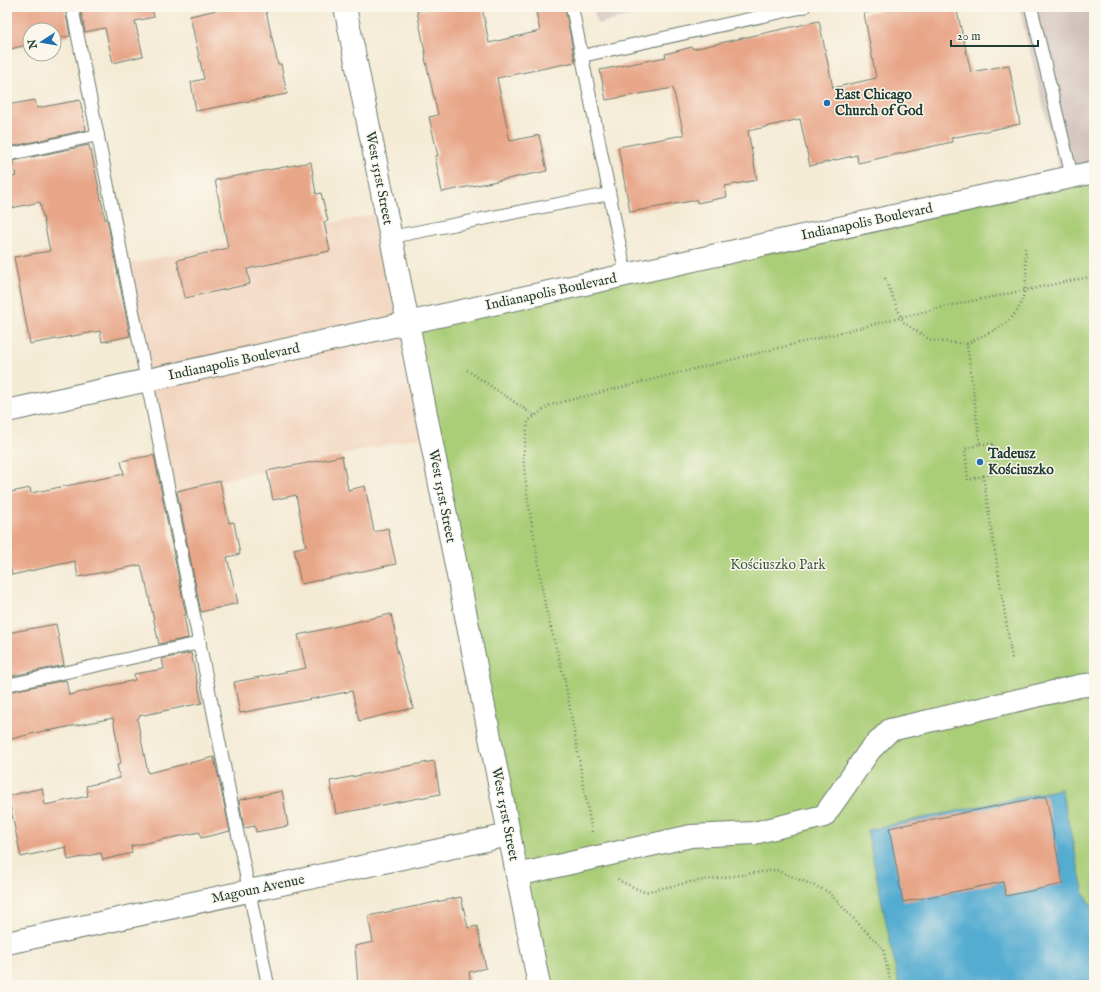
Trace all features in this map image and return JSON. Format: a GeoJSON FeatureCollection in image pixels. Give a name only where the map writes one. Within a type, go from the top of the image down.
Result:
{"type":"FeatureCollection","features":[{"type":"Feature","properties":{"kind":"street","name":"West 151st Street"},"geometry":{"type":"LineString","coordinates":[[345,7],[539,985]]}},
{"type":"Feature","properties":{"kind":"street","name":"Indianapolis Boulevard"},"geometry":{"type":"LineString","coordinates":[[7,411],[1094,172]]}},
{"type":"Feature","properties":{"kind":"street"},"geometry":{"type":"LineString","coordinates":[[517,875],[691,836],[754,833],[824,816],[870,750],[890,730],[1072,687],[1094,684]]}},
{"type":"Feature","properties":{"kind":"street","name":"Magoun Avenue"},"geometry":{"type":"LineString","coordinates":[[7,943],[510,835]]}},
{"type":"Feature","properties":{"kind":"lane"},"geometry":{"type":"LineString","coordinates":[[72,7],[268,985]]}},
{"type":"Feature","properties":{"kind":"lane"},"geometry":{"type":"LineString","coordinates":[[572,7],[626,276]]}},
{"type":"Feature","properties":{"kind":"lane"},"geometry":{"type":"LineString","coordinates":[[582,56],[804,7]]}},
{"type":"Feature","properties":{"kind":"lane"},"geometry":{"type":"LineString","coordinates":[[1031,7],[1072,177]]}},
{"type":"Feature","properties":{"kind":"lane"},"geometry":{"type":"LineString","coordinates":[[7,155],[98,135]]}},
{"type":"Feature","properties":{"kind":"lane"},"geometry":{"type":"LineString","coordinates":[[391,237],[609,194]]}},
{"type":"Feature","properties":{"kind":"lane"},"geometry":{"type":"LineString","coordinates":[[7,685],[200,643]]}},
{"type":"Feature","properties":{"kind":"path"},"geometry":{"type":"LineString","coordinates":[[885,278],[903,322],[930,340],[967,344],[1008,321],[1022,304],[1027,271],[1025,247]]}},
{"type":"Feature","properties":{"kind":"path"},"geometry":{"type":"LineString","coordinates":[[891,985],[883,949],[827,891],[776,870],[691,882],[644,892],[620,881],[594,845],[565,681],[545,606],[527,493],[523,456],[528,421],[550,405],[901,318],[1024,290],[1094,276]]}},
{"type":"Feature","properties":{"kind":"path"},"geometry":{"type":"LineString","coordinates":[[967,344],[980,444]]}},
{"type":"Feature","properties":{"kind":"path"},"geometry":{"type":"LineString","coordinates":[[467,370],[535,416]]}},
{"type":"Feature","properties":{"kind":"path"},"geometry":{"type":"LineString","coordinates":[[980,444],[994,444],[997,473],[983,476],[968,480],[965,449],[980,444]]}},
{"type":"Feature","properties":{"kind":"path"},"geometry":{"type":"LineString","coordinates":[[983,476],[1012,659]]}},
{"type":"Feature","properties":{"kind":"shaded area"},"geometry":{"type":"Polygon","coordinates":[[[593,7],[672,7],[597,24],[593,7]]]}},
{"type":"Feature","properties":{"kind":"shaded area"},"geometry":{"type":"Polygon","coordinates":[[[1019,7],[1094,7],[1094,167],[1060,174],[1019,7]]]}},
{"type":"Feature","properties":{"kind":"shaded area"},"geometry":{"type":"Polygon","coordinates":[[[383,213],[403,320],[151,377],[128,264],[383,213]]]}},
{"type":"Feature","properties":{"kind":"shaded area"},"geometry":{"type":"Polygon","coordinates":[[[405,326],[428,436],[172,491],[151,382],[405,326]]]}},
{"type":"Feature","properties":{"kind":"green space","name":"Kościuszko Park"},"geometry":{"type":"Polygon","coordinates":[[[1094,172],[1094,985],[539,985],[408,323],[1094,172]]]}},
{"type":"Feature","properties":{"kind":"water"},"geometry":{"type":"Polygon","coordinates":[[[1061,789],[1084,894],[1094,909],[1094,985],[899,985],[867,830],[1061,789]]]}},
{"type":"Feature","properties":{"kind":"building"},"geometry":{"type":"Polygon","coordinates":[[[7,7],[65,7],[70,36],[62,38],[62,22],[22,22],[22,46],[7,50],[7,7]]]}},
{"type":"Feature","properties":{"kind":"building"},"geometry":{"type":"Polygon","coordinates":[[[80,7],[152,7],[154,17],[135,21],[143,56],[113,63],[105,28],[85,32],[80,7]]]}},
{"type":"Feature","properties":{"kind":"building"},"geometry":{"type":"Polygon","coordinates":[[[230,7],[265,7],[278,64],[281,64],[287,94],[196,111],[191,82],[204,79],[190,16],[230,7]]]}},
{"type":"Feature","properties":{"kind":"building"},"geometry":{"type":"Polygon","coordinates":[[[437,7],[482,7],[489,43],[540,31],[535,7],[565,7],[575,62],[497,78],[510,141],[539,135],[547,171],[442,192],[435,156],[438,156],[429,117],[438,115],[425,58],[417,11],[437,7]]]}},
{"type":"Feature","properties":{"kind":"building"},"geometry":{"type":"Polygon","coordinates":[[[895,7],[956,7],[971,72],[1009,65],[1020,124],[951,138],[952,142],[858,163],[857,155],[810,166],[800,119],[748,131],[757,180],[725,186],[727,197],[697,203],[697,200],[630,212],[618,147],[684,135],[673,88],[606,100],[600,70],[666,57],[665,54],[692,47],[693,49],[819,21],[833,88],[876,78],[864,13],[895,7]]]}},
{"type":"Feature","properties":{"kind":"building"},"geometry":{"type":"Polygon","coordinates":[[[35,100],[37,108],[80,100],[86,130],[10,147],[7,127],[7,105],[35,100]]]}},
{"type":"Feature","properties":{"kind":"building"},"geometry":{"type":"Polygon","coordinates":[[[89,145],[105,219],[107,219],[130,336],[102,342],[100,331],[30,344],[14,257],[50,251],[40,202],[7,209],[7,178],[16,176],[13,161],[89,145]]]}},
{"type":"Feature","properties":{"kind":"building"},"geometry":{"type":"Polygon","coordinates":[[[311,162],[316,194],[321,193],[328,221],[324,222],[330,251],[247,269],[250,284],[185,298],[177,260],[228,248],[215,180],[311,162]]]}},
{"type":"Feature","properties":{"kind":"building"},"geometry":{"type":"Polygon","coordinates":[[[154,455],[186,615],[184,615],[188,638],[159,644],[141,565],[78,577],[75,561],[12,575],[7,552],[7,493],[30,488],[31,493],[124,474],[121,461],[154,455]]]}},
{"type":"Feature","properties":{"kind":"building"},"geometry":{"type":"Polygon","coordinates":[[[342,456],[348,490],[365,486],[374,532],[388,528],[396,564],[301,584],[294,549],[306,546],[296,495],[273,500],[267,471],[342,456]]]}},
{"type":"Feature","properties":{"kind":"building"},"geometry":{"type":"Polygon","coordinates":[[[220,481],[229,523],[234,522],[240,554],[227,557],[238,603],[201,612],[177,491],[220,481]]]}},
{"type":"Feature","properties":{"kind":"building"},"geometry":{"type":"Polygon","coordinates":[[[391,614],[397,641],[395,642],[413,708],[359,721],[352,691],[240,713],[234,682],[306,668],[298,635],[391,614]]]}},
{"type":"Feature","properties":{"kind":"building"},"geometry":{"type":"Polygon","coordinates":[[[56,624],[64,665],[7,677],[7,633],[56,624]]]}},
{"type":"Feature","properties":{"kind":"building"},"geometry":{"type":"Polygon","coordinates":[[[191,653],[202,703],[139,716],[137,719],[148,773],[214,757],[230,831],[201,838],[200,832],[131,846],[132,853],[103,860],[101,853],[68,860],[66,847],[21,857],[8,796],[42,788],[45,805],[88,796],[86,786],[120,778],[117,765],[121,764],[113,718],[47,730],[7,740],[7,692],[66,680],[69,695],[135,680],[134,674],[164,669],[162,659],[191,653]]]}},
{"type":"Feature","properties":{"kind":"building"},"geometry":{"type":"Polygon","coordinates":[[[434,761],[440,794],[336,814],[330,781],[434,761]]]}},
{"type":"Feature","properties":{"kind":"building"},"geometry":{"type":"Polygon","coordinates":[[[282,791],[288,826],[256,832],[255,826],[244,828],[239,800],[282,791]]]}},
{"type":"Feature","properties":{"kind":"building"},"geometry":{"type":"Polygon","coordinates":[[[1046,796],[1063,884],[1006,896],[1003,882],[903,902],[889,828],[1046,796]]]}},
{"type":"Feature","properties":{"kind":"building"},"geometry":{"type":"Polygon","coordinates":[[[461,897],[468,928],[477,926],[486,968],[469,972],[471,985],[358,985],[355,946],[373,942],[368,916],[461,897]]]}},
{"type":"Feature","properties":{"kind":"place","name":"East Chicago Church of God"},"geometry":{"type":"Point","coordinates":[827,103]}},
{"type":"Feature","properties":{"kind":"place","name":"Tadeusz Kościuszko"},"geometry":{"type":"Point","coordinates":[980,462]}}]}
